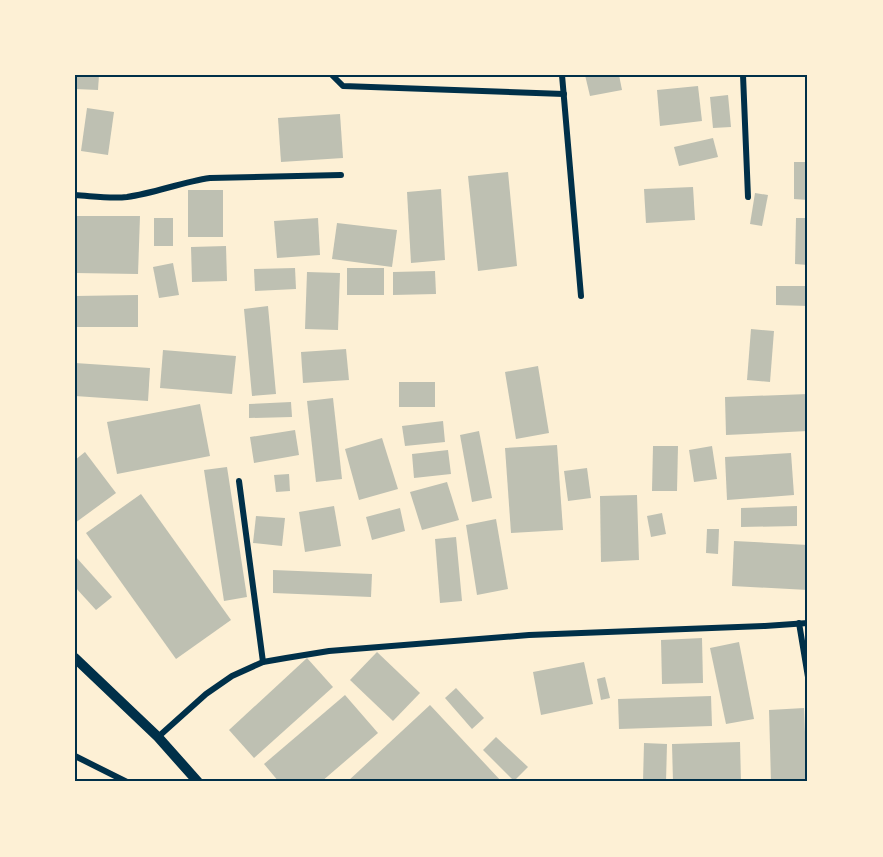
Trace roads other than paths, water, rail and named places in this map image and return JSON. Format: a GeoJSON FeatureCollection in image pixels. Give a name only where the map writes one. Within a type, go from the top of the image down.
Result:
{"type":"FeatureCollection","features":[{"type":"Feature","properties":{"kind":"street"},"geometry":{"type":"LineString","coordinates":[[332,75],[343,87],[564,94]]}},
{"type":"Feature","properties":{"kind":"street"},"geometry":{"type":"LineString","coordinates":[[562,75],[580,296]]}},
{"type":"Feature","properties":{"kind":"street"},"geometry":{"type":"LineString","coordinates":[[743,75],[748,197]]}},
{"type":"Feature","properties":{"kind":"street"},"geometry":{"type":"LineString","coordinates":[[75,195],[124,197],[210,178],[341,175]]}},
{"type":"Feature","properties":{"kind":"street"},"geometry":{"type":"LineString","coordinates":[[239,481],[263,662]]}},
{"type":"Feature","properties":{"kind":"street"},"geometry":{"type":"LineString","coordinates":[[799,623],[808,677]]}},
{"type":"Feature","properties":{"kind":"street"},"geometry":{"type":"LineString","coordinates":[[158,737],[206,694],[232,676],[263,662],[329,651],[529,634],[808,623]]}},
{"type":"Feature","properties":{"kind":"street"},"geometry":{"type":"LineString","coordinates":[[75,658],[158,737],[198,782]]}},
{"type":"Feature","properties":{"kind":"street"},"geometry":{"type":"LineString","coordinates":[[75,756],[127,782]]}}]}
